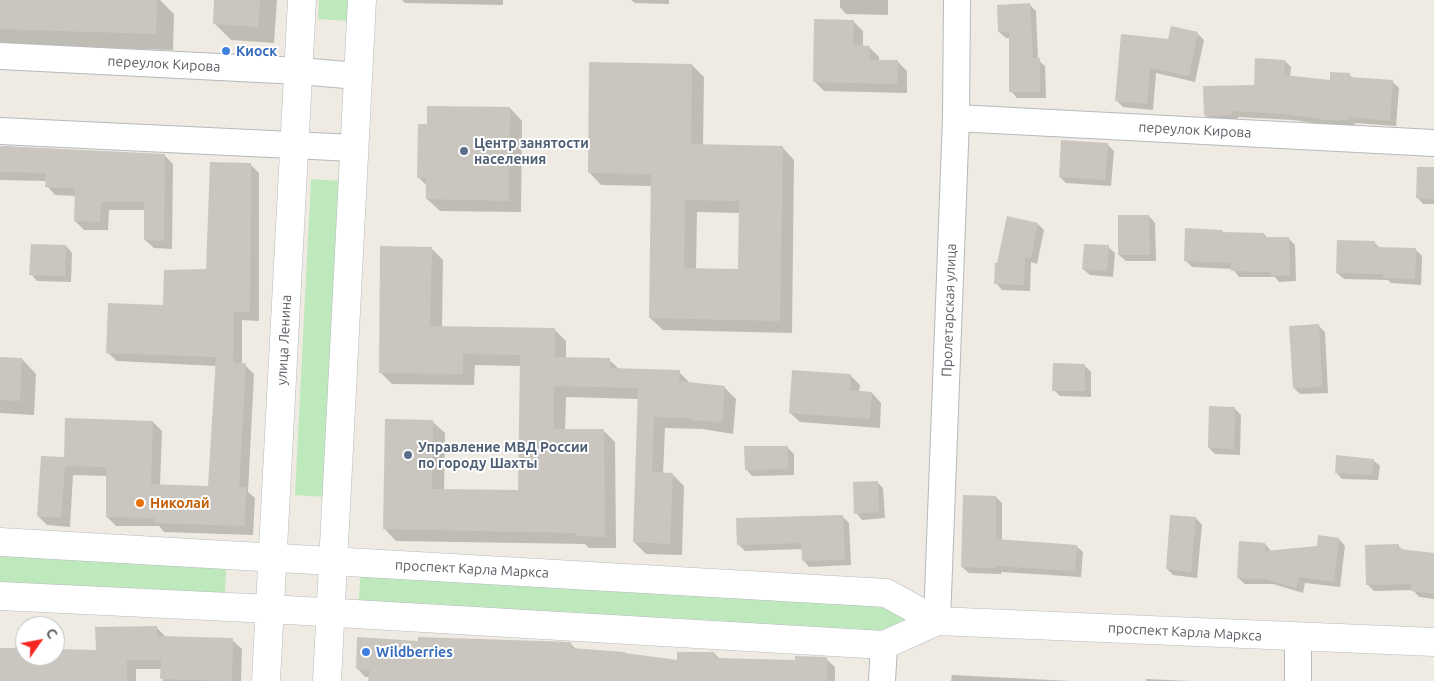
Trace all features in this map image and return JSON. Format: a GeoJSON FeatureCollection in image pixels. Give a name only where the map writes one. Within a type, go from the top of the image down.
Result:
{"type":"FeatureCollection","features":[{"type":"Feature","properties":{"kind":"main road","name":"улица Ленина"},"geometry":{"type":"LineString","coordinates":[[266,681],[302,0]]}},
{"type":"Feature","properties":{"kind":"main road"},"geometry":{"type":"LineString","coordinates":[[327,681],[362,0]]}},
{"type":"Feature","properties":{"kind":"main road","name":"проспект Карла Маркса"},"geometry":{"type":"LineString","coordinates":[[0,542],[886,593],[937,621],[1434,642]]}},
{"type":"Feature","properties":{"kind":"main road","name":"проспект Карла Маркса"},"geometry":{"type":"LineString","coordinates":[[0,596],[270,609],[884,645],[937,621]]}},
{"type":"Feature","properties":{"kind":"street","name":"Пролетарская улица"},"geometry":{"type":"LineString","coordinates":[[937,621],[956,118],[957,0]]}},
{"type":"Feature","properties":{"kind":"street","name":"переулок Кирова"},"geometry":{"type":"LineString","coordinates":[[0,56],[299,71],[358,76]]}},
{"type":"Feature","properties":{"kind":"street","name":"переулок Кирова"},"geometry":{"type":"LineString","coordinates":[[956,118],[1434,143]]}},
{"type":"Feature","properties":{"kind":"street"},"geometry":{"type":"LineString","coordinates":[[0,131],[354,148]]}},
{"type":"Feature","properties":{"kind":"street"},"geometry":{"type":"LineString","coordinates":[[1298,636],[1298,681]]}},
{"type":"Feature","properties":{"kind":"street"},"geometry":{"type":"LineString","coordinates":[[882,681],[884,645]]}},
{"type":"Feature","properties":{"kind":"green space"},"geometry":{"type":"Polygon","coordinates":[[[319,0],[351,0],[349,21],[318,19],[319,0]]]}},
{"type":"Feature","properties":{"kind":"green space"},"geometry":{"type":"Polygon","coordinates":[[[311,179],[341,181],[325,497],[295,495],[311,179]]]}},
{"type":"Feature","properties":{"kind":"green space"},"geometry":{"type":"Polygon","coordinates":[[[0,554],[226,567],[225,597],[0,585],[0,554]]]}},
{"type":"Feature","properties":{"kind":"green space"},"geometry":{"type":"Polygon","coordinates":[[[361,571],[885,600],[923,621],[882,640],[358,607],[361,571]]]}},
{"type":"Feature","properties":{"kind":"building"},"geometry":{"type":"Polygon","coordinates":[[[0,0],[157,0],[156,34],[0,29],[0,0]]]}},
{"type":"Feature","properties":{"kind":"building"},"geometry":{"type":"Polygon","coordinates":[[[214,0],[260,0],[258,27],[213,24],[214,0]]]}},
{"type":"Feature","properties":{"kind":"building"},"geometry":{"type":"Polygon","coordinates":[[[1030,3],[1033,58],[1040,58],[1040,92],[1009,92],[1009,32],[998,32],[997,5],[1030,3]]]}},
{"type":"Feature","properties":{"kind":"building"},"geometry":{"type":"Polygon","coordinates":[[[814,19],[854,20],[853,45],[870,46],[869,60],[898,60],[897,84],[813,82],[814,19]]]}},
{"type":"Feature","properties":{"kind":"building"},"geometry":{"type":"Polygon","coordinates":[[[1171,26],[1198,32],[1189,76],[1150,68],[1147,104],[1115,101],[1121,34],[1168,39],[1171,26]]]}},
{"type":"Feature","properties":{"kind":"building"},"geometry":{"type":"Polygon","coordinates":[[[1255,58],[1285,60],[1284,75],[1330,80],[1330,72],[1350,73],[1350,77],[1393,80],[1390,121],[1349,117],[1349,120],[1325,120],[1286,114],[1232,111],[1232,115],[1204,116],[1203,86],[1254,85],[1255,58]]]}},
{"type":"Feature","properties":{"kind":"building"},"geometry":{"type":"Polygon","coordinates":[[[589,62],[692,64],[691,144],[783,146],[780,321],[649,318],[651,174],[588,173],[589,62]],[[685,200],[684,268],[738,269],[739,201],[685,200]]]}},
{"type":"Feature","properties":{"kind":"building","name":"Центр занятости населения"},"geometry":{"type":"Polygon","coordinates":[[[427,106],[510,107],[509,201],[426,199],[426,178],[417,178],[418,124],[427,124],[427,106]]]}},
{"type":"Feature","properties":{"kind":"building"},"geometry":{"type":"Polygon","coordinates":[[[1061,140],[1108,143],[1105,180],[1059,177],[1061,140]]]}},
{"type":"Feature","properties":{"kind":"building"},"geometry":{"type":"Polygon","coordinates":[[[0,146],[165,154],[164,241],[144,240],[144,202],[101,202],[100,222],[74,221],[75,188],[45,187],[46,173],[0,172],[0,146]]]}},
{"type":"Feature","properties":{"kind":"building"},"geometry":{"type":"Polygon","coordinates":[[[210,162],[251,163],[250,312],[234,312],[233,363],[246,363],[239,487],[246,487],[245,526],[154,523],[154,518],[106,517],[106,467],[65,466],[61,518],[37,516],[41,456],[64,457],[65,418],[153,421],[151,484],[208,486],[216,357],[106,353],[108,303],[163,305],[164,270],[206,269],[210,162]]]}},
{"type":"Feature","properties":{"kind":"building"},"geometry":{"type":"Polygon","coordinates":[[[1417,167],[1434,167],[1434,199],[1416,198],[1417,167]]]}},
{"type":"Feature","properties":{"kind":"building"},"geometry":{"type":"Polygon","coordinates":[[[1118,215],[1149,215],[1150,255],[1118,255],[1118,215]]]}},
{"type":"Feature","properties":{"kind":"building"},"geometry":{"type":"Polygon","coordinates":[[[1007,216],[1038,223],[1031,258],[1025,257],[1024,285],[994,284],[995,263],[997,263],[1007,216]]]}},
{"type":"Feature","properties":{"kind":"building"},"geometry":{"type":"Polygon","coordinates":[[[1185,228],[1222,230],[1222,232],[1264,233],[1264,237],[1289,237],[1290,275],[1271,276],[1271,272],[1231,271],[1231,263],[1184,261],[1185,228]]]}},
{"type":"Feature","properties":{"kind":"building"},"geometry":{"type":"Polygon","coordinates":[[[1337,240],[1375,241],[1375,247],[1416,248],[1415,279],[1383,278],[1383,274],[1336,273],[1337,240]]]}},
{"type":"Feature","properties":{"kind":"building"},"geometry":{"type":"Polygon","coordinates":[[[31,244],[66,245],[65,276],[29,275],[31,244]]]}},
{"type":"Feature","properties":{"kind":"building"},"geometry":{"type":"Polygon","coordinates":[[[1084,244],[1109,245],[1107,271],[1082,269],[1084,244]]]}},
{"type":"Feature","properties":{"kind":"building"},"geometry":{"type":"Polygon","coordinates":[[[380,246],[432,247],[430,326],[555,328],[555,357],[610,358],[610,368],[680,370],[679,381],[725,386],[722,422],[690,420],[691,418],[654,417],[652,472],[673,473],[670,544],[633,542],[638,388],[554,386],[554,429],[604,429],[605,537],[576,536],[576,533],[383,529],[385,419],[433,420],[432,489],[518,490],[520,355],[463,354],[463,374],[379,373],[380,246]]]}},
{"type":"Feature","properties":{"kind":"building"},"geometry":{"type":"Polygon","coordinates":[[[1319,324],[1322,387],[1293,388],[1289,326],[1319,324]]]}},
{"type":"Feature","properties":{"kind":"building"},"geometry":{"type":"Polygon","coordinates":[[[0,357],[22,358],[20,401],[0,400],[0,357]]]}},
{"type":"Feature","properties":{"kind":"building"},"geometry":{"type":"Polygon","coordinates":[[[1053,363],[1085,364],[1085,391],[1052,391],[1053,363]]]}},
{"type":"Feature","properties":{"kind":"building"},"geometry":{"type":"Polygon","coordinates":[[[792,370],[851,374],[850,390],[872,392],[870,419],[789,413],[792,370]]]}},
{"type":"Feature","properties":{"kind":"building"},"geometry":{"type":"Polygon","coordinates":[[[1209,406],[1235,407],[1234,449],[1208,448],[1209,406]]]}},
{"type":"Feature","properties":{"kind":"building"},"geometry":{"type":"Polygon","coordinates":[[[744,446],[788,446],[788,469],[745,470],[744,446]]]}},
{"type":"Feature","properties":{"kind":"building"},"geometry":{"type":"Polygon","coordinates":[[[1336,455],[1374,459],[1372,475],[1335,473],[1336,455]]]}},
{"type":"Feature","properties":{"kind":"building"},"geometry":{"type":"Polygon","coordinates":[[[878,481],[879,512],[854,514],[853,482],[878,481]]]}},
{"type":"Feature","properties":{"kind":"building"},"geometry":{"type":"Polygon","coordinates":[[[963,495],[996,496],[996,539],[1077,545],[1075,571],[996,566],[996,568],[961,567],[963,495]]]}},
{"type":"Feature","properties":{"kind":"building"},"geometry":{"type":"Polygon","coordinates":[[[843,515],[845,560],[802,561],[801,543],[737,545],[736,518],[843,515]]]}},
{"type":"Feature","properties":{"kind":"building"},"geometry":{"type":"Polygon","coordinates":[[[1170,515],[1196,517],[1191,572],[1166,569],[1170,515]]]}},
{"type":"Feature","properties":{"kind":"building"},"geometry":{"type":"Polygon","coordinates":[[[1318,535],[1339,538],[1334,582],[1299,577],[1296,588],[1265,579],[1237,578],[1239,541],[1265,543],[1265,551],[1317,546],[1318,535]]]}},
{"type":"Feature","properties":{"kind":"building"},"geometry":{"type":"Polygon","coordinates":[[[1399,544],[1399,549],[1434,553],[1434,594],[1411,591],[1412,584],[1366,585],[1365,545],[1399,544]]]}},
{"type":"Feature","properties":{"kind":"building"},"geometry":{"type":"Polygon","coordinates":[[[157,626],[157,636],[233,638],[232,681],[160,679],[161,660],[127,660],[127,681],[0,681],[0,648],[15,648],[15,666],[65,666],[65,649],[96,650],[95,627],[157,626]]]}},
{"type":"Feature","properties":{"kind":"building"},"geometry":{"type":"Polygon","coordinates":[[[357,637],[418,641],[418,637],[571,642],[571,648],[625,652],[677,660],[677,652],[714,652],[715,658],[795,660],[795,656],[827,657],[827,681],[368,681],[370,670],[356,669],[357,637]]]}},
{"type":"Feature","properties":{"kind":"place","name":"Киоск"},"geometry":{"type":"Point","coordinates":[226,51]}},
{"type":"Feature","properties":{"kind":"place","name":"Центр занятости населения"},"geometry":{"type":"Point","coordinates":[464,151]}},
{"type":"Feature","properties":{"kind":"place","name":"Управление МВД России по городу Шахты"},"geometry":{"type":"Point","coordinates":[408,455]}},
{"type":"Feature","properties":{"kind":"place","name":"Николай"},"geometry":{"type":"Point","coordinates":[140,503]}},
{"type":"Feature","properties":{"kind":"place","name":"Wildberries"},"geometry":{"type":"Point","coordinates":[366,652]}}]}
